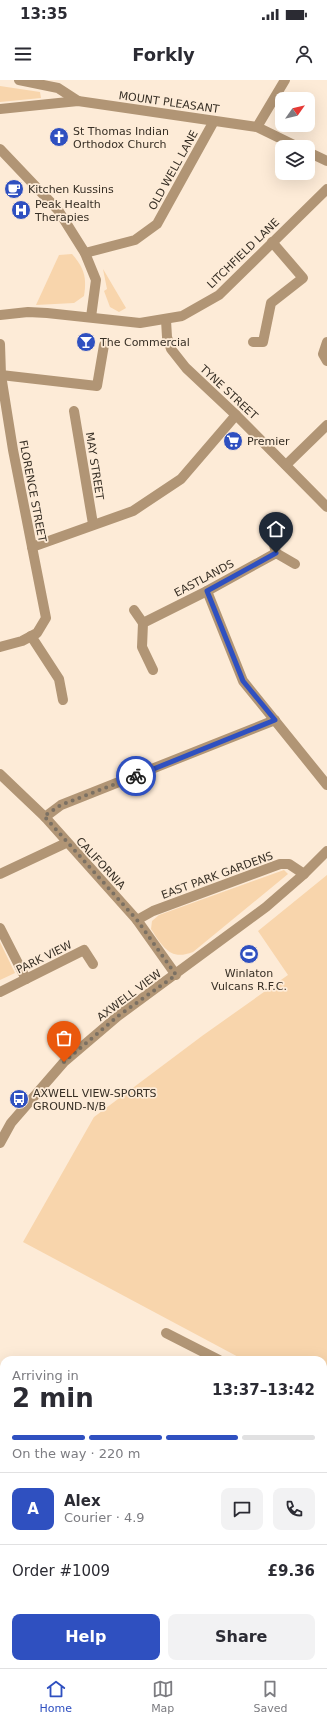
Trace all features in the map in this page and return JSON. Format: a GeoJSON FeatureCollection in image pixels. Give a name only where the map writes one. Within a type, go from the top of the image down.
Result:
{"type":"FeatureCollection","features":[{"type":"Feature","properties":{"kind":"street"},"geometry":{"type":"LineString","coordinates":[[19,80],[58,88],[78,101]]}},
{"type":"Feature","properties":{"kind":"street"},"geometry":{"type":"LineString","coordinates":[[257,127],[285,80]]}},
{"type":"Feature","properties":{"kind":"street"},"geometry":{"type":"LineString","coordinates":[[0,109],[78,101]]}},
{"type":"Feature","properties":{"kind":"street","name":"MOUNT PLEASANT"},"geometry":{"type":"LineString","coordinates":[[78,101],[257,127],[284,140]]}},
{"type":"Feature","properties":{"kind":"street","name":"OLD WELL LANE"},"geometry":{"type":"LineString","coordinates":[[85,253],[135,240],[157,224],[214,121]]}},
{"type":"Feature","properties":{"kind":"street"},"geometry":{"type":"LineString","coordinates":[[0,149],[58,210],[85,253],[96,280],[91,317]]}},
{"type":"Feature","properties":{"kind":"street"},"geometry":{"type":"LineString","coordinates":[[315,155],[327,161]]}},
{"type":"Feature","properties":{"kind":"street","name":"LITCHFIELD LANE"},"geometry":{"type":"LineString","coordinates":[[0,315],[28,312],[140,323],[166,320],[182,316],[219,295],[327,189]]}},
{"type":"Feature","properties":{"kind":"street"},"geometry":{"type":"LineString","coordinates":[[253,342],[262,342],[270,303],[303,278],[272,242]]}},
{"type":"Feature","properties":{"kind":"street","name":"TYNE STREET"},"geometry":{"type":"LineString","coordinates":[[166,320],[167,337],[171,350],[327,507]]}},
{"type":"Feature","properties":{"kind":"street"},"geometry":{"type":"LineString","coordinates":[[327,342],[323,354],[327,362]]}},
{"type":"Feature","properties":{"kind":"street","name":"FLORENCE STREET"},"geometry":{"type":"LineString","coordinates":[[0,344],[1,375],[46,618],[38,633],[31,636]]}},
{"type":"Feature","properties":{"kind":"street"},"geometry":{"type":"LineString","coordinates":[[1,375],[97,386],[104,345]]}},
{"type":"Feature","properties":{"kind":"street","name":"MAY STREET"},"geometry":{"type":"LineString","coordinates":[[74,411],[92,524]]}},
{"type":"Feature","properties":{"kind":"street"},"geometry":{"type":"LineString","coordinates":[[32,547],[133,510],[181,480],[236,415]]}},
{"type":"Feature","properties":{"kind":"street"},"geometry":{"type":"LineString","coordinates":[[286,465],[327,425]]}},
{"type":"Feature","properties":{"kind":"street"},"geometry":{"type":"LineString","coordinates":[[271,532],[276,553],[294,564]]}},
{"type":"Feature","properties":{"kind":"street","name":"EASTLANDS"},"geometry":{"type":"LineString","coordinates":[[143,623],[207,591],[276,553]]}},
{"type":"Feature","properties":{"kind":"street"},"geometry":{"type":"LineString","coordinates":[[207,591],[243,681],[327,785]]}},
{"type":"Feature","properties":{"kind":"street"},"geometry":{"type":"LineString","coordinates":[[134,610],[143,623],[142,647],[153,670]]}},
{"type":"Feature","properties":{"kind":"street"},"geometry":{"type":"LineString","coordinates":[[0,648],[31,636],[59,679],[63,700]]}},
{"type":"Feature","properties":{"kind":"street"},"geometry":{"type":"LineString","coordinates":[[44,816],[61,805],[275,720]]}},
{"type":"Feature","properties":{"kind":"street","name":"CALIFORNIA"},"geometry":{"type":"LineString","coordinates":[[0,774],[44,816],[66,843],[137,920],[176,975]]}},
{"type":"Feature","properties":{"kind":"street"},"geometry":{"type":"LineString","coordinates":[[0,874],[66,843]]}},
{"type":"Feature","properties":{"kind":"street","name":"AXWELL VIEW"},"geometry":{"type":"LineString","coordinates":[[0,1143],[11,1123],[64,1062],[118,1016],[176,975],[266,907],[304,874],[327,851]]}},
{"type":"Feature","properties":{"kind":"street","name":"EAST PARK GARDENS"},"geometry":{"type":"LineString","coordinates":[[137,920],[153,911],[280,864],[289,864],[304,874]]}},
{"type":"Feature","properties":{"kind":"street"},"geometry":{"type":"LineString","coordinates":[[0,928],[26,979]]}},
{"type":"Feature","properties":{"kind":"street","name":"PARK VIEW"},"geometry":{"type":"LineString","coordinates":[[0,992],[84,950],[93,964]]}},
{"type":"Feature","properties":{"kind":"street"},"geometry":{"type":"LineString","coordinates":[[166,1333],[211,1356]]}},
{"type":"Feature","properties":{"kind":"shaded area"},"geometry":{"type":"Polygon","coordinates":[[[0,86],[40,92],[41,98],[0,102],[0,86]]]}},
{"type":"Feature","properties":{"kind":"shaded area"},"geometry":{"type":"Polygon","coordinates":[[[72,254],[84,273],[84,296],[74,303],[36,305],[59,255],[72,254]]]}},
{"type":"Feature","properties":{"kind":"shaded area"},"geometry":{"type":"Polygon","coordinates":[[[103,269],[126,308],[119,312],[110,307],[104,291],[107,289],[103,269]]]}},
{"type":"Feature","properties":{"kind":"shaded area"},"geometry":{"type":"Polygon","coordinates":[[[284,870],[288,874],[193,952],[178,955],[168,951],[163,947],[151,929],[152,921],[159,915],[284,870]]]}},
{"type":"Feature","properties":{"kind":"shaded area"},"geometry":{"type":"Polygon","coordinates":[[[327,875],[327,1356],[237,1356],[23,1242],[94,1117],[202,1036],[288,975],[258,931],[327,875]]]}},
{"type":"Feature","properties":{"kind":"shaded area"},"geometry":{"type":"Polygon","coordinates":[[[0,942],[15,973],[0,980],[0,942]]]}},
{"type":"Feature","properties":{"kind":"way so far"},"geometry":{"type":"LineString","coordinates":[[64,1062],[118,1016],[176,975],[137,920],[66,843],[44,816],[61,805],[136,776]]}},
{"type":"Feature","properties":{"kind":"place","name":"St Thomas Indian Orthodox Church"},"geometry":{"type":"Point","coordinates":[59,137]}},
{"type":"Feature","properties":{"kind":"place","name":"Kitchen Kussins"},"geometry":{"type":"Point","coordinates":[14,189]}},
{"type":"Feature","properties":{"kind":"place","name":"Peak Health Therapies"},"geometry":{"type":"Point","coordinates":[21,210]}},
{"type":"Feature","properties":{"kind":"place","name":"The Commercial"},"geometry":{"type":"Point","coordinates":[86,342]}},
{"type":"Feature","properties":{"kind":"place","name":"Premier"},"geometry":{"type":"Point","coordinates":[233,441]}},
{"type":"Feature","properties":{"kind":"place","name":"Winlaton Vulcans R.F.C."},"geometry":{"type":"Point","coordinates":[249,954]}},
{"type":"Feature","properties":{"kind":"place","name":"AXWELL VIEW-SPORTS GROUND-N/B"},"geometry":{"type":"Point","coordinates":[19,1099]}},
{"type":"Feature","properties":{"kind":"route"},"geometry":{"type":"LineString","coordinates":[[136,776],[275,720],[243,681],[207,591],[276,553]]}}]}
